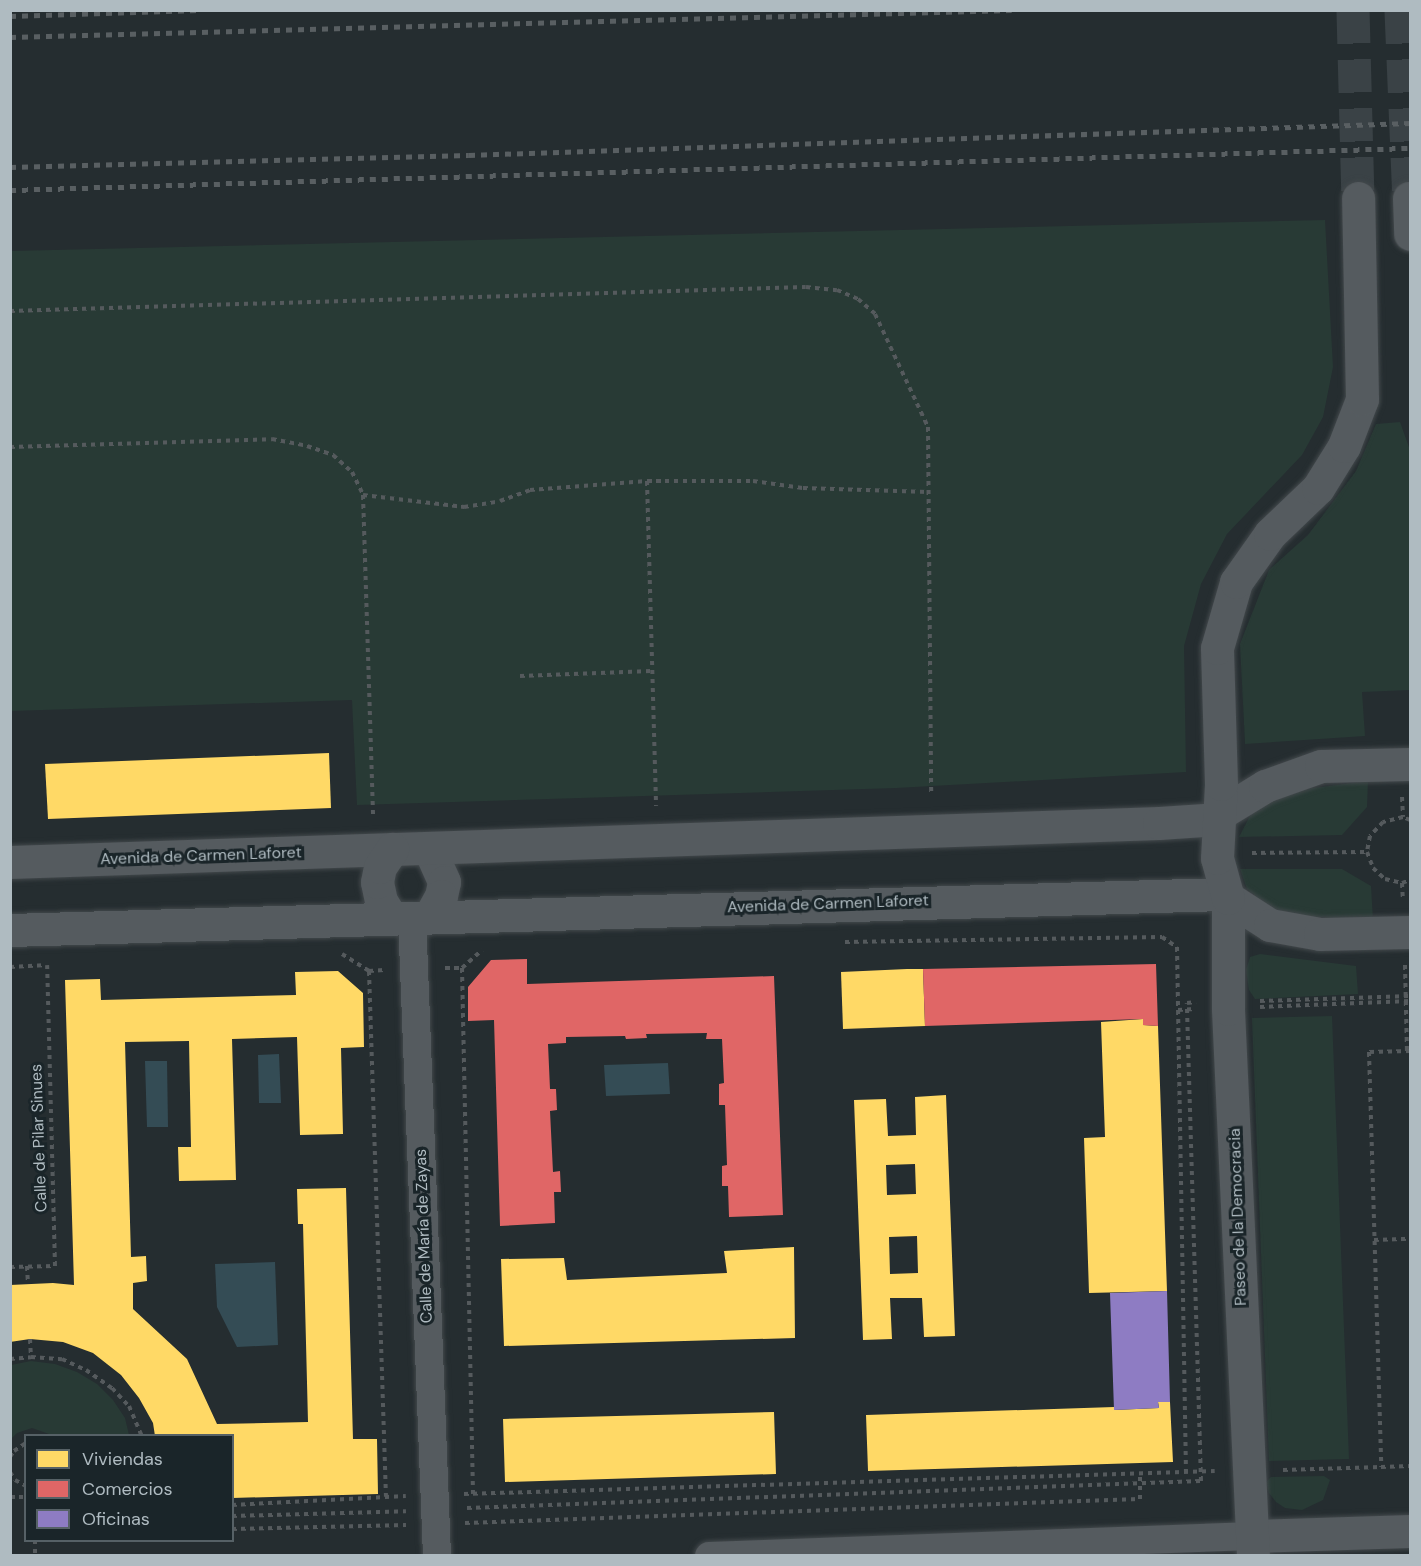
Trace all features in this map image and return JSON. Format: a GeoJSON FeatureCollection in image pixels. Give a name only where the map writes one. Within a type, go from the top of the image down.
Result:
{"type":"FeatureCollection","features":[{"type":"Feature","properties":{"kind":"street","name":"Paseo de la Democracia"},"geometry":{"type":"LineString","coordinates":[[1253,1546],[1228,1005],[1227,896],[1217,858],[1220,816],[1217,648],[1236,582],[1270,534],[1318,488],[1344,446],[1362,399],[1358,198]]}},
{"type":"Feature","properties":{"kind":"street"},"geometry":{"type":"LineString","coordinates":[[1409,198],[1410,234]]}},
{"type":"Feature","properties":{"kind":"street"},"geometry":{"type":"LineString","coordinates":[[1220,816],[1265,786],[1321,766],[1410,764]]}},
{"type":"Feature","properties":{"kind":"street","name":"Avenida de Carmen Laforet"},"geometry":{"type":"LineString","coordinates":[[10,862],[1159,824],[1220,816]]}},
{"type":"Feature","properties":{"kind":"street"},"geometry":{"type":"LineString","coordinates":[[392,849],[380,867],[377,882],[381,901],[411,916],[441,896],[444,882],[429,848]]}},
{"type":"Feature","properties":{"kind":"street"},"geometry":{"type":"LineString","coordinates":[[1227,896],[1270,926],[1320,934],[1410,932]]}},
{"type":"Feature","properties":{"kind":"street","name":"Avenida de Carmen Laforet"},"geometry":{"type":"LineString","coordinates":[[10,930],[411,916],[1227,896]]}},
{"type":"Feature","properties":{"kind":"street","name":"Calle de María de Zayas"},"geometry":{"type":"LineString","coordinates":[[411,916],[436,1556]]}},
{"type":"Feature","properties":{"kind":"street"},"geometry":{"type":"LineString","coordinates":[[709,1556],[1253,1546],[1410,1531]]}},
{"type":"Feature","properties":{"kind":"path"},"geometry":{"type":"LineString","coordinates":[[10,311],[806,287],[837,290],[858,298],[875,314],[928,427],[932,796]]}},
{"type":"Feature","properties":{"kind":"path"},"geometry":{"type":"LineString","coordinates":[[10,447],[272,439],[307,446],[333,455],[352,472],[363,495],[373,815]]}},
{"type":"Feature","properties":{"kind":"path"},"geometry":{"type":"LineString","coordinates":[[363,495],[464,507],[500,501],[530,490],[646,481],[753,481],[803,488],[928,492]]}},
{"type":"Feature","properties":{"kind":"path"},"geometry":{"type":"LineString","coordinates":[[646,481],[656,806]]}},
{"type":"Feature","properties":{"kind":"path"},"geometry":{"type":"LineString","coordinates":[[520,676],[651,671]]}},
{"type":"Feature","properties":{"kind":"path"},"geometry":{"type":"LineString","coordinates":[[1410,820],[1403,817],[1383,822],[1370,836],[1367,852],[1373,868],[1385,879],[1402,883],[1410,880]]}},
{"type":"Feature","properties":{"kind":"path"},"geometry":{"type":"LineString","coordinates":[[1252,853],[1367,852]]}},
{"type":"Feature","properties":{"kind":"path"},"geometry":{"type":"LineString","coordinates":[[340,919],[340,953],[369,971],[386,1497]]}},
{"type":"Feature","properties":{"kind":"path"},"geometry":{"type":"LineString","coordinates":[[234,1505],[386,1497],[435,1510],[473,1494],[1186,1472],[1177,947],[1162,937],[841,942]]}},
{"type":"Feature","properties":{"kind":"path","name":"Calle de Pilar Sinues"},"geometry":{"type":"LineString","coordinates":[[10,1266],[55,1266],[47,965]]}},
{"type":"Feature","properties":{"kind":"path"},"geometry":{"type":"LineString","coordinates":[[462,968],[473,1494]]}},
{"type":"Feature","properties":{"kind":"path"},"geometry":{"type":"LineString","coordinates":[[1228,1005],[1410,996]]}},
{"type":"Feature","properties":{"kind":"path"},"geometry":{"type":"LineString","coordinates":[[234,1516],[1201,1481],[1187,1003],[1228,1005],[1410,1001]]}},
{"type":"Feature","properties":{"kind":"path"},"geometry":{"type":"LineString","coordinates":[[1178,1010],[1187,1009]]}},
{"type":"Feature","properties":{"kind":"path"},"geometry":{"type":"LineString","coordinates":[[1410,1051],[1369,1052],[1381,1467],[1410,1466]]}},
{"type":"Feature","properties":{"kind":"path"},"geometry":{"type":"LineString","coordinates":[[1374,1240],[1410,1239]]}},
{"type":"Feature","properties":{"kind":"path"},"geometry":{"type":"LineString","coordinates":[[27,1266],[28,1284]]}},
{"type":"Feature","properties":{"kind":"path"},"geometry":{"type":"LineString","coordinates":[[30,1340],[31,1356]]}},
{"type":"Feature","properties":{"kind":"path"},"geometry":{"type":"LineString","coordinates":[[10,1359],[31,1356],[62,1359],[86,1370],[112,1388],[129,1406],[141,1434]]}},
{"type":"Feature","properties":{"kind":"path"},"geometry":{"type":"LineString","coordinates":[[10,1457],[14,1450],[24,1444]]}},
{"type":"Feature","properties":{"kind":"path"},"geometry":{"type":"LineString","coordinates":[[10,1472],[13,1481]]}},
{"type":"Feature","properties":{"kind":"path"},"geometry":{"type":"LineString","coordinates":[[234,1529],[435,1510],[1140,1499],[1140,1473]]}},
{"type":"Feature","properties":{"kind":"green space"},"geometry":{"type":"Polygon","coordinates":[[[1325,220],[1333,367],[1323,417],[1302,455],[1227,534],[1201,584],[1184,646],[1186,772],[896,788],[357,805],[352,700],[11,711],[11,251],[1325,220]]]}},
{"type":"Feature","properties":{"kind":"green space"},"geometry":{"type":"Polygon","coordinates":[[[1400,422],[1410,450],[1410,690],[1362,692],[1365,736],[1245,744],[1240,644],[1269,570],[1308,535],[1356,471],[1376,424],[1400,422]]]}},
{"type":"Feature","properties":{"kind":"green space"},"geometry":{"type":"Polygon","coordinates":[[[1368,781],[1367,807],[1342,835],[1239,837],[1251,814],[1266,802],[1290,791],[1368,781]]]}},
{"type":"Feature","properties":{"kind":"green space"},"geometry":{"type":"Polygon","coordinates":[[[1240,869],[1342,869],[1371,886],[1373,920],[1298,916],[1274,911],[1247,889],[1240,869]]]}},
{"type":"Feature","properties":{"kind":"green space"},"geometry":{"type":"Polygon","coordinates":[[[1260,954],[1356,966],[1358,994],[1255,999],[1249,990],[1246,970],[1250,957],[1260,954]]]}},
{"type":"Feature","properties":{"kind":"green space"},"geometry":{"type":"Polygon","coordinates":[[[1332,1016],[1349,1459],[1269,1461],[1252,1018],[1332,1016]]]}},
{"type":"Feature","properties":{"kind":"green space"},"geometry":{"type":"Polygon","coordinates":[[[31,1361],[55,1364],[77,1372],[97,1384],[113,1400],[125,1418],[129,1434],[49,1434],[32,1428],[17,1433],[11,1439],[11,1365],[31,1361]]]}},
{"type":"Feature","properties":{"kind":"green space"},"geometry":{"type":"Polygon","coordinates":[[[1324,1476],[1330,1480],[1323,1500],[1302,1510],[1285,1508],[1276,1502],[1269,1493],[1266,1482],[1271,1477],[1324,1476]]]}},
{"type":"Feature","properties":{"kind":"water"},"geometry":{"type":"Polygon","coordinates":[[[279,1054],[281,1103],[259,1103],[258,1055],[279,1054]]]}},
{"type":"Feature","properties":{"kind":"water"},"geometry":{"type":"Polygon","coordinates":[[[145,1061],[167,1061],[168,1127],[147,1127],[145,1061]]]}},
{"type":"Feature","properties":{"kind":"water"},"geometry":{"type":"Polygon","coordinates":[[[668,1063],[670,1094],[606,1096],[604,1065],[668,1063]]]}},
{"type":"Feature","properties":{"kind":"water"},"geometry":{"type":"Polygon","coordinates":[[[275,1262],[278,1345],[237,1347],[217,1307],[215,1264],[275,1262]]]}},
{"type":"Feature","properties":{"kind":"building: Viviendas"},"geometry":{"type":"Polygon","coordinates":[[[329,753],[331,808],[48,819],[45,764],[329,753]]]}},
{"type":"Feature","properties":{"kind":"building: Viviendas"},"geometry":{"type":"Polygon","coordinates":[[[923,969],[925,1026],[843,1029],[841,972],[923,969]]]}},
{"type":"Feature","properties":{"kind":"building: Viviendas"},"geometry":{"type":"Polygon","coordinates":[[[338,971],[363,993],[364,1047],[341,1048],[343,1134],[300,1135],[297,1037],[232,1039],[236,1180],[179,1181],[178,1147],[191,1147],[189,1041],[125,1042],[131,1257],[146,1256],[147,1281],[133,1283],[133,1309],[187,1359],[217,1424],[308,1422],[303,1224],[298,1224],[297,1189],[346,1188],[353,1439],[377,1439],[378,1494],[234,1498],[234,1434],[155,1434],[153,1423],[139,1398],[121,1375],[93,1353],[63,1342],[30,1339],[10,1342],[10,1285],[53,1283],[74,1285],[65,980],[100,979],[101,1000],[296,995],[295,972],[338,971]]]}},
{"type":"Feature","properties":{"kind":"building: Viviendas"},"geometry":{"type":"Polygon","coordinates":[[[1143,1019],[1143,1025],[1158,1026],[1167,1291],[1089,1293],[1084,1138],[1105,1137],[1101,1022],[1143,1019]]]}},
{"type":"Feature","properties":{"kind":"building: Viviendas"},"geometry":{"type":"Polygon","coordinates":[[[946,1095],[955,1336],[924,1337],[922,1298],[890,1298],[892,1339],[863,1340],[854,1100],[886,1099],[888,1136],[916,1135],[915,1097],[946,1095]],[[915,1164],[886,1165],[887,1195],[916,1194],[915,1164]],[[917,1236],[889,1237],[890,1274],[918,1273],[917,1236]]]}},
{"type":"Feature","properties":{"kind":"building: Viviendas"},"geometry":{"type":"Polygon","coordinates":[[[794,1247],[795,1338],[504,1346],[501,1259],[564,1258],[567,1280],[727,1273],[724,1251],[794,1247]]]}},
{"type":"Feature","properties":{"kind":"building: Viviendas"},"geometry":{"type":"Polygon","coordinates":[[[1158,1402],[1170,1402],[1173,1462],[868,1471],[866,1415],[1114,1407],[1114,1410],[1159,1408],[1158,1402]]]}},
{"type":"Feature","properties":{"kind":"building: Viviendas"},"geometry":{"type":"Polygon","coordinates":[[[774,1412],[776,1474],[505,1482],[503,1419],[774,1412]]]}},
{"type":"Feature","properties":{"kind":"building: Comercios"},"geometry":{"type":"Polygon","coordinates":[[[527,959],[527,984],[774,976],[783,1215],[729,1217],[728,1186],[722,1186],[722,1166],[727,1165],[725,1105],[719,1105],[719,1084],[724,1083],[722,1039],[706,1039],[707,1033],[646,1034],[647,1038],[626,1039],[625,1036],[566,1037],[566,1043],[548,1044],[550,1089],[556,1089],[557,1110],[550,1111],[553,1172],[560,1171],[561,1192],[554,1192],[555,1223],[500,1226],[494,1020],[468,1021],[468,987],[491,960],[527,959]]]}},
{"type":"Feature","properties":{"kind":"building: Comercios"},"geometry":{"type":"Polygon","coordinates":[[[1156,964],[1158,1026],[1143,1025],[1143,1019],[925,1026],[923,969],[1156,964]]]}},
{"type":"Feature","properties":{"kind":"building: Oficinas"},"geometry":{"type":"Polygon","coordinates":[[[1167,1291],[1170,1402],[1158,1402],[1159,1408],[1114,1410],[1110,1293],[1167,1291]]]}},
{"type":"Feature","properties":{"kind":"tunnel"},"geometry":{"type":"LineString","coordinates":[[1353,10],[1358,198]]}},
{"type":"Feature","properties":{"kind":"tunnel"},"geometry":{"type":"LineString","coordinates":[[1401,10],[1409,198]]}},
{"type":"Feature","properties":{"kind":"railway"},"geometry":{"type":"LineString","coordinates":[[10,16],[199,10]]}},
{"type":"Feature","properties":{"kind":"railway"},"geometry":{"type":"LineString","coordinates":[[10,37],[1012,10]]}},
{"type":"Feature","properties":{"kind":"railway"},"geometry":{"type":"LineString","coordinates":[[10,167],[469,155],[1410,123]]}},
{"type":"Feature","properties":{"kind":"railway"},"geometry":{"type":"LineString","coordinates":[[10,190],[1410,148]]}}]}
